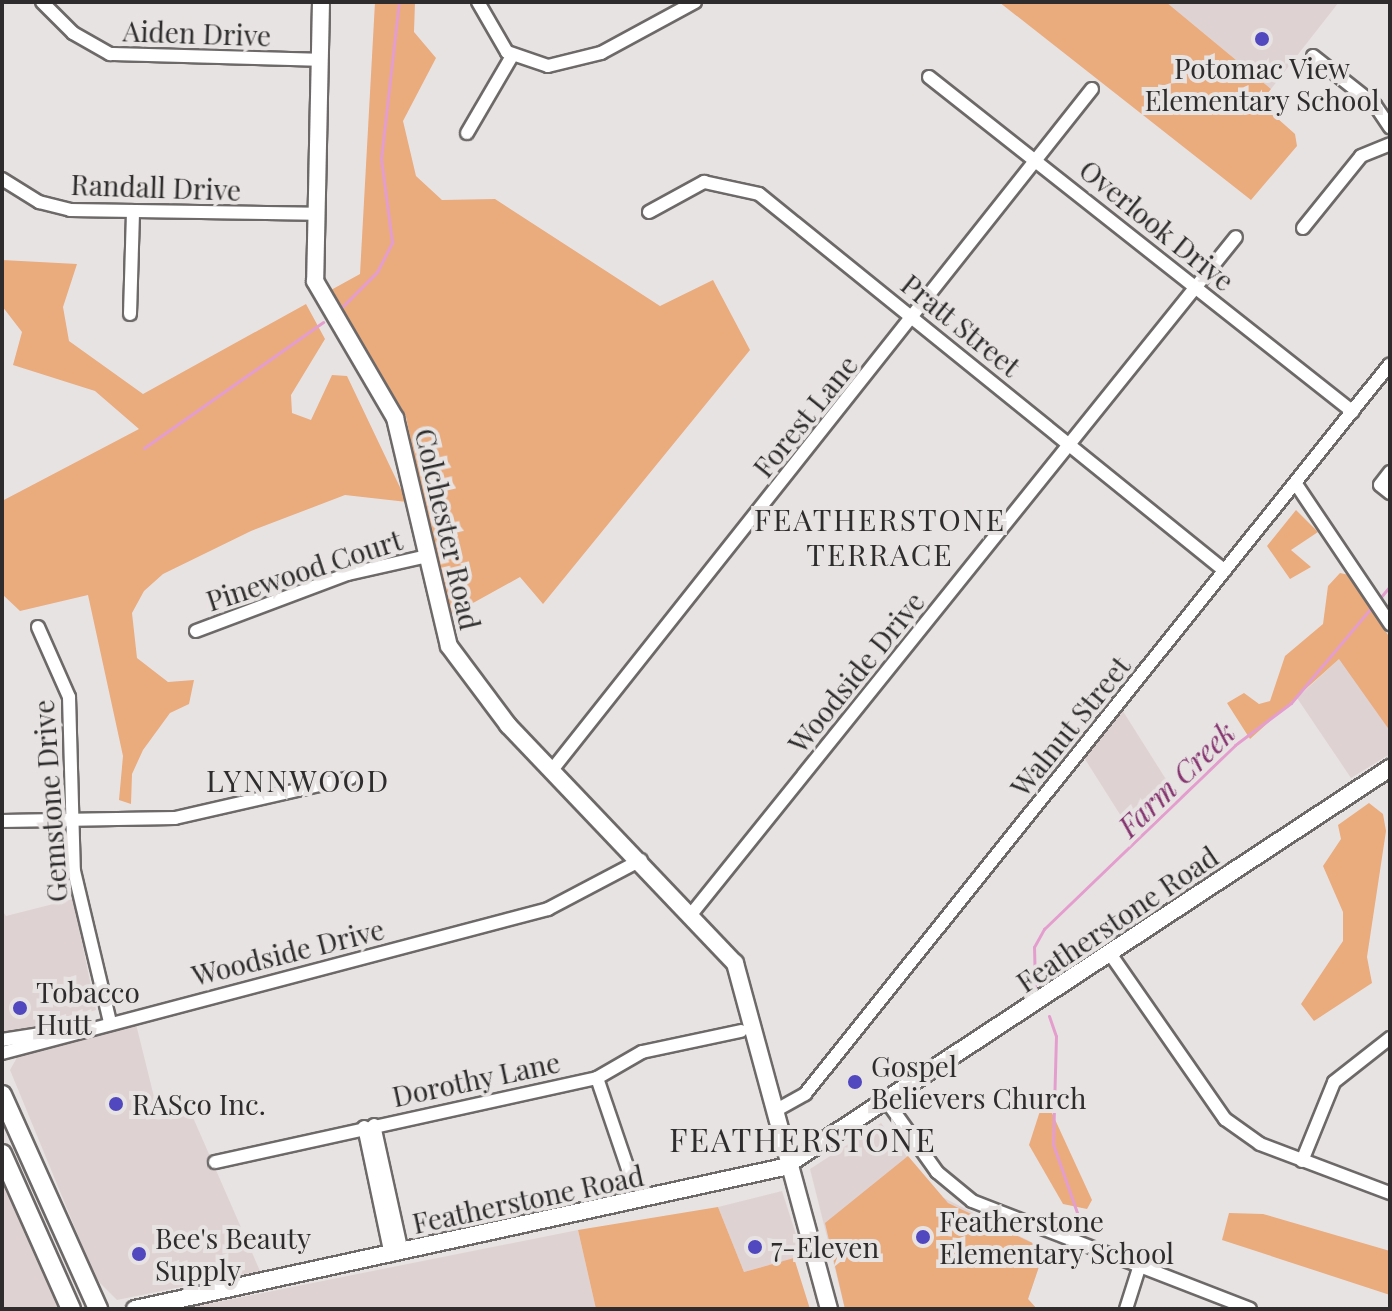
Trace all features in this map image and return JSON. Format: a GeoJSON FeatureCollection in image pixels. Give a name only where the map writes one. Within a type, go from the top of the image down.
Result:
{"type":"FeatureCollection","features":[{"type":"Feature","properties":{"kind":"main road"},"geometry":{"type":"LineString","coordinates":[[2,1095],[98,1309]]}},
{"type":"Feature","properties":{"kind":"main road"},"geometry":{"type":"LineString","coordinates":[[2,1154],[71,1309]]}},
{"type":"Feature","properties":{"kind":"street","name":"Aiden Drive"},"geometry":{"type":"LineString","coordinates":[[42,2],[73,33],[110,54],[320,60]]}},
{"type":"Feature","properties":{"kind":"street","name":"Colchester Road"},"geometry":{"type":"LineString","coordinates":[[321,2],[315,214],[318,293],[395,418],[428,556],[441,627],[458,665],[552,770],[693,912],[742,976],[780,1108],[829,1309]]}},
{"type":"Feature","properties":{"kind":"street"},"geometry":{"type":"LineString","coordinates":[[478,2],[489,33],[512,56],[548,66],[585,60],[695,2]]}},
{"type":"Feature","properties":{"kind":"street"},"geometry":{"type":"LineString","coordinates":[[467,133],[512,56]]}},
{"type":"Feature","properties":{"kind":"street"},"geometry":{"type":"LineString","coordinates":[[1313,56],[1375,105],[1390,127]]}},
{"type":"Feature","properties":{"kind":"street","name":"Overlook Drive"},"geometry":{"type":"LineString","coordinates":[[929,77],[1353,412]]}},
{"type":"Feature","properties":{"kind":"street","name":"Forest Lane"},"geometry":{"type":"LineString","coordinates":[[552,770],[1039,161],[1092,89]]}},
{"type":"Feature","properties":{"kind":"street"},"geometry":{"type":"LineString","coordinates":[[1303,228],[1361,156],[1390,144]]}},
{"type":"Feature","properties":{"kind":"street","name":"Randall Drive"},"geometry":{"type":"LineString","coordinates":[[2,179],[54,207],[315,214]]}},
{"type":"Feature","properties":{"kind":"street","name":"Pratt Street"},"geometry":{"type":"LineString","coordinates":[[649,212],[704,182],[746,188],[914,318],[1225,571]]}},
{"type":"Feature","properties":{"kind":"street"},"geometry":{"type":"LineString","coordinates":[[130,314],[133,211]]}},
{"type":"Feature","properties":{"kind":"street","name":"Woodside Drive"},"geometry":{"type":"LineString","coordinates":[[693,912],[1236,237]]}},
{"type":"Feature","properties":{"kind":"street","name":"Walnut Street"},"geometry":{"type":"LineString","coordinates":[[780,1108],[805,1094],[1390,364]]}},
{"type":"Feature","properties":{"kind":"street"},"geometry":{"type":"LineString","coordinates":[[1390,472],[1380,485],[1390,493]]}},
{"type":"Feature","properties":{"kind":"street"},"geometry":{"type":"LineString","coordinates":[[1296,484],[1390,624]]}},
{"type":"Feature","properties":{"kind":"street","name":"Pinewood Court"},"geometry":{"type":"LineString","coordinates":[[196,631],[348,574],[428,556]]}},
{"type":"Feature","properties":{"kind":"street","name":"Gemstone Drive"},"geometry":{"type":"LineString","coordinates":[[38,627],[69,697],[77,887],[110,1022]]}},
{"type":"Feature","properties":{"kind":"street","name":"Featherstone Road"},"geometry":{"type":"LineString","coordinates":[[135,1309],[735,1182],[794,1162],[888,1103],[1390,768]]}},
{"type":"Feature","properties":{"kind":"street"},"geometry":{"type":"LineString","coordinates":[[2,821],[74,823],[187,816],[350,778]]}},
{"type":"Feature","properties":{"kind":"street","name":"Woodside Drive"},"geometry":{"type":"LineString","coordinates":[[2,1053],[77,1030],[548,909],[641,860]]}},
{"type":"Feature","properties":{"kind":"street"},"geometry":{"type":"LineString","coordinates":[[1111,955],[1212,1106],[1251,1139],[1390,1193]]}},
{"type":"Feature","properties":{"kind":"street","name":"Woodside Drive"},"geometry":{"type":"LineString","coordinates":[[2,1040],[77,1030]]}},
{"type":"Feature","properties":{"kind":"street","name":"Dorothy Lane"},"geometry":{"type":"LineString","coordinates":[[215,1162],[597,1078],[642,1052],[741,1031]]}},
{"type":"Feature","properties":{"kind":"street"},"geometry":{"type":"LineString","coordinates":[[1302,1161],[1334,1082],[1390,1038]]}},
{"type":"Feature","properties":{"kind":"street"},"geometry":{"type":"LineString","coordinates":[[597,1078],[631,1178]]}},
{"type":"Feature","properties":{"kind":"street"},"geometry":{"type":"LineString","coordinates":[[888,1103],[937,1172],[972,1201],[1250,1309]]}},
{"type":"Feature","properties":{"kind":"street"},"geometry":{"type":"LineString","coordinates":[[369,1126],[396,1254]]}},
{"type":"Feature","properties":{"kind":"street"},"geometry":{"type":"LineString","coordinates":[[1126,1309],[1139,1268]]}},
{"type":"Feature","properties":{"kind":"shaded area"},"geometry":{"type":"Polygon","coordinates":[[[375,2],[415,2],[414,32],[436,58],[403,121],[416,176],[442,200],[495,199],[660,306],[713,280],[750,350],[543,604],[520,577],[446,618],[406,417],[331,290],[360,274],[375,2]]]}},
{"type":"Feature","properties":{"kind":"shaded area"},"geometry":{"type":"Polygon","coordinates":[[[999,2],[1166,2],[1271,89],[1260,103],[1295,134],[1297,146],[1251,200],[999,2]]]}},
{"type":"Feature","properties":{"kind":"shaded area","name":"Potomac View Elementary School"},"geometry":{"type":"Polygon","coordinates":[[[1166,2],[1339,2],[1271,89],[1166,2]]]}},
{"type":"Feature","properties":{"kind":"shaded area"},"geometry":{"type":"Polygon","coordinates":[[[2,260],[77,264],[63,307],[69,341],[143,394],[306,304],[325,339],[291,395],[292,413],[311,420],[332,375],[347,376],[407,502],[345,495],[251,531],[163,574],[144,591],[132,613],[137,658],[168,682],[194,680],[189,704],[170,713],[143,750],[132,774],[131,804],[119,800],[123,756],[88,595],[20,611],[2,594],[2,501],[139,429],[95,391],[13,365],[22,332],[2,306],[2,260]]]}},
{"type":"Feature","properties":{"kind":"shaded area"},"geometry":{"type":"Polygon","coordinates":[[[1296,510],[1318,532],[1291,550],[1311,567],[1290,579],[1267,546],[1296,510]]]}},
{"type":"Feature","properties":{"kind":"shaded area"},"geometry":{"type":"Polygon","coordinates":[[[1340,573],[1349,575],[1390,638],[1390,731],[1339,659],[1250,739],[1227,703],[1244,693],[1259,704],[1270,701],[1285,656],[1323,624],[1328,586],[1340,573]]]}},
{"type":"Feature","properties":{"kind":"shaded area"},"geometry":{"type":"Polygon","coordinates":[[[1340,658],[1390,731],[1390,754],[1351,778],[1297,698],[1340,658]]]}},
{"type":"Feature","properties":{"kind":"shaded area"},"geometry":{"type":"Polygon","coordinates":[[[1121,708],[1174,792],[1126,824],[1083,756],[1121,708]]]}},
{"type":"Feature","properties":{"kind":"shaded area"},"geometry":{"type":"Polygon","coordinates":[[[1369,803],[1383,814],[1386,831],[1367,957],[1372,983],[1314,1021],[1301,1004],[1343,941],[1343,912],[1323,866],[1341,839],[1338,825],[1369,803]]]}},
{"type":"Feature","properties":{"kind":"shaded area"},"geometry":{"type":"Polygon","coordinates":[[[73,899],[96,1010],[2,1037],[2,910],[6,916],[73,899]]]}},
{"type":"Feature","properties":{"kind":"shaded area"},"geometry":{"type":"Polygon","coordinates":[[[136,1024],[158,1113],[188,1106],[260,1271],[117,1300],[96,1279],[10,1070],[20,1052],[136,1024]]]}},
{"type":"Feature","properties":{"kind":"shaded area"},"geometry":{"type":"Polygon","coordinates":[[[1040,1111],[1052,1113],[1092,1200],[1087,1209],[1063,1204],[1029,1145],[1040,1111]]]}},
{"type":"Feature","properties":{"kind":"shaded area","name":"Featherstone Elementary School"},"geometry":{"type":"Polygon","coordinates":[[[881,1123],[938,1195],[1045,1249],[1028,1299],[1037,1309],[845,1309],[810,1169],[881,1123]]]}},
{"type":"Feature","properties":{"kind":"shaded area","name":"Featherstone Elementary School"},"geometry":{"type":"Polygon","coordinates":[[[908,1156],[948,1203],[1045,1249],[1028,1299],[1037,1309],[845,1309],[825,1223],[908,1156]]]}},
{"type":"Feature","properties":{"kind":"shaded area"},"geometry":{"type":"Polygon","coordinates":[[[2,1169],[62,1309],[2,1309],[2,1169]]]}},
{"type":"Feature","properties":{"kind":"shaded area"},"geometry":{"type":"Polygon","coordinates":[[[782,1191],[803,1256],[744,1272],[718,1207],[782,1191]]]}},
{"type":"Feature","properties":{"kind":"shaded area"},"geometry":{"type":"Polygon","coordinates":[[[718,1207],[744,1272],[794,1258],[810,1309],[596,1309],[578,1230],[718,1207]]]}},
{"type":"Feature","properties":{"kind":"shaded area"},"geometry":{"type":"Polygon","coordinates":[[[1229,1213],[1263,1214],[1390,1251],[1390,1295],[1222,1240],[1229,1213]]]}},
{"type":"Feature","properties":{"kind":"shaded area"},"geometry":{"type":"Polygon","coordinates":[[[578,1230],[596,1309],[182,1309],[578,1230]]]}},
{"type":"Feature","properties":{"kind":"waterway"},"geometry":{"type":"LineString","coordinates":[[338,311],[377,272],[392,242],[381,159],[399,2]]}},
{"type":"Feature","properties":{"kind":"waterway"},"geometry":{"type":"LineString","coordinates":[[144,448],[323,322]]}},
{"type":"Feature","properties":{"kind":"waterway","name":"Farm Creek"},"geometry":{"type":"LineString","coordinates":[[1380,598],[1390,586]]}},
{"type":"Feature","properties":{"kind":"waterway","name":"Farm Creek"},"geometry":{"type":"LineString","coordinates":[[1035,987],[1034,947],[1044,929],[1235,745],[1291,703],[1371,608]]}},
{"type":"Feature","properties":{"kind":"waterway","name":"Farm Creek"},"geometry":{"type":"LineString","coordinates":[[1049,1016],[1056,1036],[1053,1144],[1082,1227]]}},
{"type":"Feature","properties":{"kind":"place","name":"Potomac View Elementary School"},"geometry":{"type":"Point","coordinates":[1262,39]}},
{"type":"Feature","properties":{"kind":"place","name":"Tobacco Hutt"},"geometry":{"type":"Point","coordinates":[20,1008]}},
{"type":"Feature","properties":{"kind":"place","name":"Gospel Believers Church"},"geometry":{"type":"Point","coordinates":[855,1082]}},
{"type":"Feature","properties":{"kind":"place","name":"RASco Inc."},"geometry":{"type":"Point","coordinates":[116,1104]}},
{"type":"Feature","properties":{"kind":"place","name":"Featherstone Elementary School"},"geometry":{"type":"Point","coordinates":[923,1237]}},
{"type":"Feature","properties":{"kind":"place","name":"7-Eleven"},"geometry":{"type":"Point","coordinates":[755,1247]}},
{"type":"Feature","properties":{"kind":"place","name":"Bee's Beauty Supply"},"geometry":{"type":"Point","coordinates":[139,1254]}},
{"type":"Feature","properties":{"kind":"district","name":"FEATHERSTONE TERRACE"},"geometry":{"type":"Point","coordinates":[880,536]}},
{"type":"Feature","properties":{"kind":"district","name":"LYNNWOOD"},"geometry":{"type":"Point","coordinates":[298,780]}},
{"type":"Feature","properties":{"kind":"district","name":"FEATHERSTONE"},"geometry":{"type":"Point","coordinates":[803,1139]}}]}
